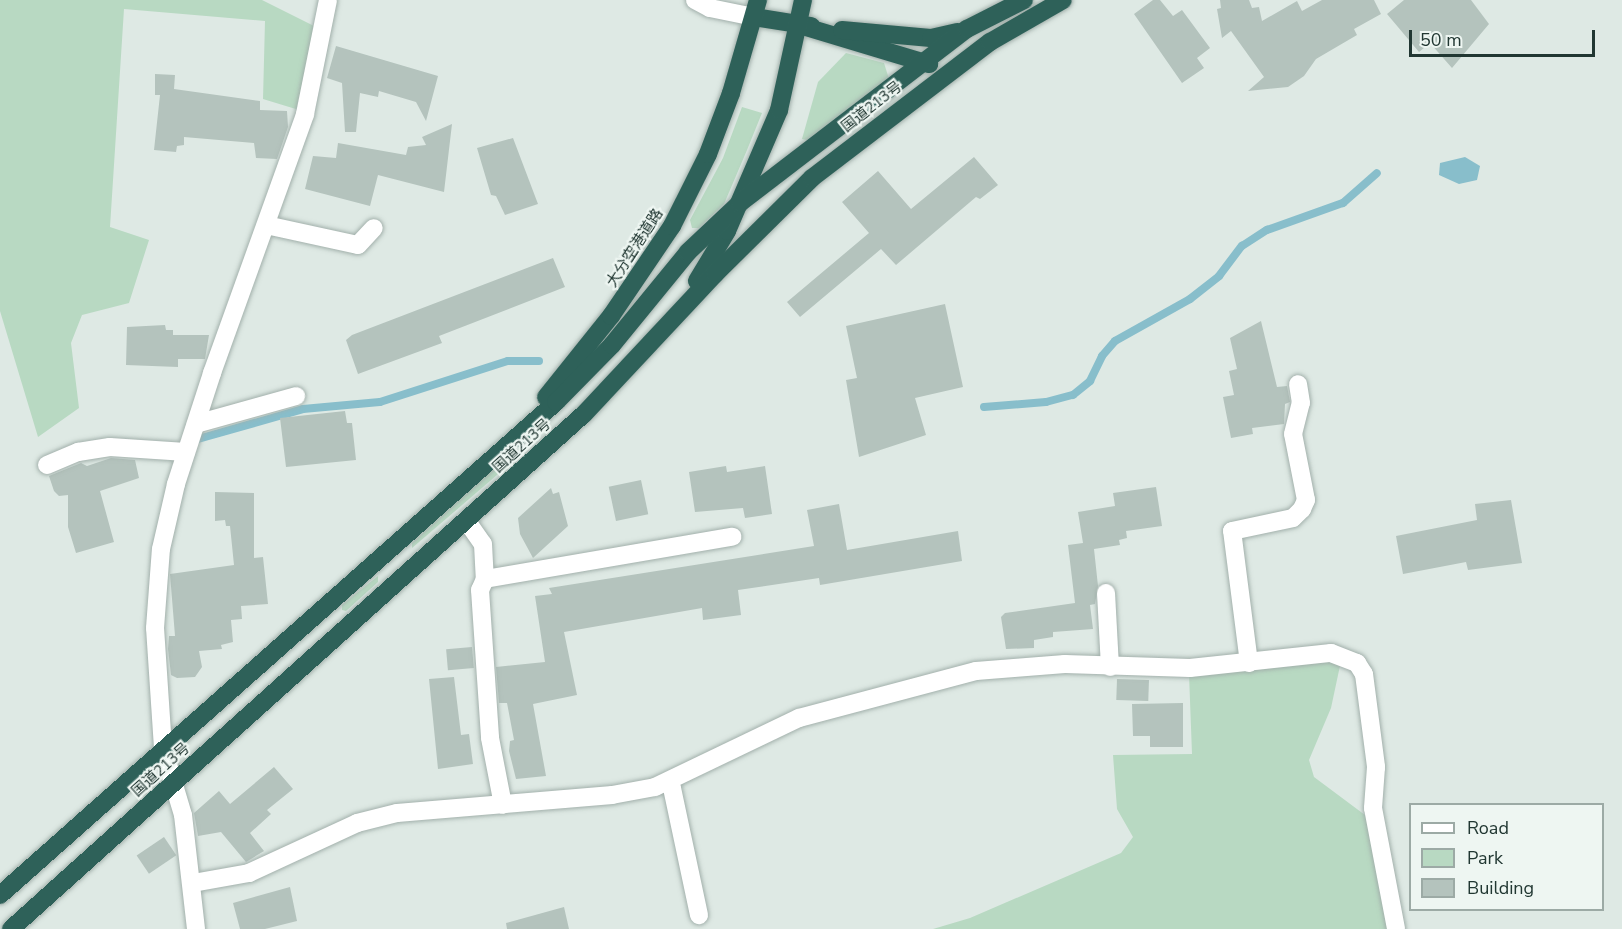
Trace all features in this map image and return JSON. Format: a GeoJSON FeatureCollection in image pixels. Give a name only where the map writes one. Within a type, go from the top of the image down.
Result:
{"type":"FeatureCollection","features":[{"type":"Feature","properties":{"kind":"highway"},"geometry":{"type":"LineString","coordinates":[[657,336],[714,256],[740,203],[779,110],[800,25],[803,0]]}},
{"type":"Feature","properties":{"kind":"highway","name":"国道213号"},"geometry":{"type":"LineString","coordinates":[[0,896],[163,748],[585,374],[688,252],[740,203],[967,29],[1024,0]]}},
{"type":"Feature","properties":{"kind":"highway","name":"国道213号"},"geometry":{"type":"LineString","coordinates":[[11,929],[584,414],[657,336],[819,172],[914,97],[990,42],[1063,0]]}},
{"type":"Feature","properties":{"kind":"highway"},"geometry":{"type":"LineString","coordinates":[[756,9],[920,64],[941,62],[986,30],[1037,15]]}},
{"type":"Feature","properties":{"kind":"highway","name":"大分空港道路"},"geometry":{"type":"LineString","coordinates":[[472,474],[585,351],[672,226],[708,153],[756,9]]}},
{"type":"Feature","properties":{"kind":"highway"},"geometry":{"type":"LineString","coordinates":[[800,25],[908,38],[931,38],[967,29]]}},
{"type":"Feature","properties":{"kind":"street"},"geometry":{"type":"LineString","coordinates":[[196,929],[193,883],[183,815],[163,748],[155,628],[161,549],[186,452],[305,114],[328,0]]}},
{"type":"Feature","properties":{"kind":"street"},"geometry":{"type":"LineString","coordinates":[[695,0],[710,8],[756,9]]}},
{"type":"Feature","properties":{"kind":"street"},"geometry":{"type":"LineString","coordinates":[[266,225],[358,245],[374,228]]}},
{"type":"Feature","properties":{"kind":"street"},"geometry":{"type":"LineString","coordinates":[[1249,663],[1232,531],[1293,518],[1302,509],[1306,500],[1293,434],[1301,403],[1298,384]]}},
{"type":"Feature","properties":{"kind":"street"},"geometry":{"type":"LineString","coordinates":[[196,424],[296,396]]}},
{"type":"Feature","properties":{"kind":"street"},"geometry":{"type":"LineString","coordinates":[[47,465],[78,452],[110,447],[186,452]]}},
{"type":"Feature","properties":{"kind":"street"},"geometry":{"type":"LineString","coordinates":[[466,520],[483,544],[485,579],[480,591],[490,738],[503,805]]}},
{"type":"Feature","properties":{"kind":"street"},"geometry":{"type":"LineString","coordinates":[[485,579],[732,537]]}},
{"type":"Feature","properties":{"kind":"street"},"geometry":{"type":"LineString","coordinates":[[1106,593],[1110,667]]}},
{"type":"Feature","properties":{"kind":"street"},"geometry":{"type":"LineString","coordinates":[[193,883],[249,873],[357,823],[378,817],[612,795],[667,783],[767,730],[848,702],[1002,666],[1065,664],[1150,669],[1249,663],[1331,653],[1357,663],[1364,674],[1376,768],[1373,808],[1396,929]]}},
{"type":"Feature","properties":{"kind":"street"},"geometry":{"type":"LineString","coordinates":[[667,783],[672,788],[699,915]]}},
{"type":"Feature","properties":{"kind":"green space"},"geometry":{"type":"Polygon","coordinates":[[[0,0],[262,0],[316,27],[299,110],[263,99],[265,21],[124,9],[110,227],[149,240],[129,303],[82,315],[71,343],[79,408],[38,437],[0,311],[0,0]]]}},
{"type":"Feature","properties":{"kind":"green space"},"geometry":{"type":"Polygon","coordinates":[[[846,53],[884,63],[889,79],[807,140],[802,139],[818,82],[846,53]]]}},
{"type":"Feature","properties":{"kind":"green space"},"geometry":{"type":"Polygon","coordinates":[[[742,107],[762,113],[747,150],[724,204],[699,228],[692,228],[690,220],[723,158],[742,107]]]}},
{"type":"Feature","properties":{"kind":"green space"},"geometry":{"type":"Polygon","coordinates":[[[513,451],[518,451],[518,457],[412,548],[412,543],[513,451]]]}},
{"type":"Feature","properties":{"kind":"green space"},"geometry":{"type":"Polygon","coordinates":[[[378,576],[378,582],[346,611],[342,610],[342,605],[378,576]]]}},
{"type":"Feature","properties":{"kind":"green space"},"geometry":{"type":"Polygon","coordinates":[[[1341,661],[1331,708],[1309,760],[1314,777],[1369,818],[1389,929],[933,929],[970,918],[1121,853],[1133,837],[1117,809],[1113,755],[1192,754],[1189,674],[1341,661]]]}},
{"type":"Feature","properties":{"kind":"water"},"geometry":{"type":"Polygon","coordinates":[[[1465,157],[1480,166],[1477,180],[1459,184],[1439,175],[1440,163],[1465,157]]]}},
{"type":"Feature","properties":{"kind":"building"},"geometry":{"type":"Polygon","coordinates":[[[1153,0],[1160,0],[1173,16],[1182,10],[1210,48],[1197,58],[1204,68],[1182,83],[1134,14],[1153,0]]]}},
{"type":"Feature","properties":{"kind":"building"},"geometry":{"type":"Polygon","coordinates":[[[1220,0],[1249,0],[1252,8],[1259,7],[1262,21],[1297,1],[1302,11],[1322,0],[1374,0],[1381,14],[1354,29],[1357,35],[1316,59],[1304,76],[1288,87],[1248,91],[1264,77],[1231,31],[1222,38],[1217,9],[1221,8],[1220,0]]]}},
{"type":"Feature","properties":{"kind":"building"},"geometry":{"type":"Polygon","coordinates":[[[1404,0],[1471,0],[1489,24],[1452,68],[1430,43],[1419,52],[1387,14],[1404,0]]]}},
{"type":"Feature","properties":{"kind":"building"},"geometry":{"type":"Polygon","coordinates":[[[336,46],[438,76],[426,121],[416,102],[379,91],[378,97],[360,93],[356,132],[345,132],[342,83],[327,78],[336,46]]]}},
{"type":"Feature","properties":{"kind":"building"},"geometry":{"type":"Polygon","coordinates":[[[155,74],[175,75],[174,89],[260,101],[260,110],[287,111],[288,127],[277,159],[256,158],[254,143],[184,137],[184,145],[177,146],[176,152],[154,150],[160,95],[155,95],[155,74]]]}},
{"type":"Feature","properties":{"kind":"building"},"geometry":{"type":"Polygon","coordinates":[[[452,124],[444,192],[378,175],[370,206],[305,189],[313,156],[336,158],[338,143],[406,155],[408,147],[426,145],[422,137],[452,124]]]}},
{"type":"Feature","properties":{"kind":"building"},"geometry":{"type":"Polygon","coordinates":[[[513,138],[538,204],[505,215],[496,196],[491,195],[477,148],[513,138]]]}},
{"type":"Feature","properties":{"kind":"building"},"geometry":{"type":"Polygon","coordinates":[[[974,157],[998,185],[980,199],[976,197],[896,265],[881,249],[800,317],[787,302],[869,233],[842,202],[878,171],[911,209],[974,157]]]}},
{"type":"Feature","properties":{"kind":"building"},"geometry":{"type":"Polygon","coordinates":[[[553,258],[565,287],[439,336],[442,343],[358,374],[346,340],[352,335],[553,258]]]}},
{"type":"Feature","properties":{"kind":"building"},"geometry":{"type":"Polygon","coordinates":[[[945,304],[963,387],[915,398],[926,435],[859,457],[846,380],[857,378],[846,326],[945,304]]]}},
{"type":"Feature","properties":{"kind":"building"},"geometry":{"type":"Polygon","coordinates":[[[1261,321],[1277,387],[1287,386],[1290,402],[1285,404],[1284,424],[1252,428],[1253,434],[1231,438],[1223,397],[1234,395],[1229,371],[1237,369],[1230,338],[1261,321]]]}},
{"type":"Feature","properties":{"kind":"building"},"geometry":{"type":"Polygon","coordinates":[[[165,325],[166,330],[173,330],[173,335],[209,335],[205,359],[178,359],[178,367],[126,365],[127,327],[165,325]]]}},
{"type":"Feature","properties":{"kind":"building"},"geometry":{"type":"Polygon","coordinates":[[[345,411],[347,423],[352,423],[356,460],[286,467],[280,418],[345,411]]]}},
{"type":"Feature","properties":{"kind":"building"},"geometry":{"type":"Polygon","coordinates":[[[111,458],[135,460],[139,478],[100,491],[114,542],[76,553],[68,527],[68,495],[59,496],[54,491],[49,476],[81,463],[87,466],[111,458]]]}},
{"type":"Feature","properties":{"kind":"building"},"geometry":{"type":"Polygon","coordinates":[[[726,466],[727,472],[765,466],[772,514],[745,518],[743,508],[695,512],[689,472],[726,466]]]}},
{"type":"Feature","properties":{"kind":"building"},"geometry":{"type":"Polygon","coordinates":[[[641,480],[648,514],[616,521],[609,487],[641,480]]]}},
{"type":"Feature","properties":{"kind":"building"},"geometry":{"type":"Polygon","coordinates":[[[1156,487],[1162,526],[1126,531],[1127,538],[1119,540],[1120,545],[1094,549],[1098,586],[1095,604],[1090,605],[1093,629],[1053,632],[1053,637],[1034,640],[1034,648],[1006,649],[1001,617],[1005,613],[1075,603],[1068,545],[1083,543],[1078,512],[1115,506],[1113,493],[1156,487]]]}},
{"type":"Feature","properties":{"kind":"building"},"geometry":{"type":"Polygon","coordinates":[[[551,488],[553,494],[559,492],[568,526],[533,558],[520,534],[518,518],[551,488]]]}},
{"type":"Feature","properties":{"kind":"building"},"geometry":{"type":"Polygon","coordinates":[[[215,492],[254,493],[254,558],[263,557],[268,604],[241,606],[242,619],[231,620],[233,642],[221,645],[222,649],[199,651],[202,667],[195,677],[177,678],[171,675],[168,649],[169,636],[175,636],[170,574],[234,565],[230,526],[226,526],[225,520],[215,521],[215,492]]]}},
{"type":"Feature","properties":{"kind":"building"},"geometry":{"type":"Polygon","coordinates":[[[1511,500],[1522,563],[1468,570],[1466,562],[1403,574],[1396,536],[1477,520],[1475,504],[1511,500]]]}},
{"type":"Feature","properties":{"kind":"building"},"geometry":{"type":"Polygon","coordinates":[[[839,504],[847,550],[958,531],[962,561],[820,585],[819,578],[738,590],[741,615],[703,620],[702,608],[564,632],[577,695],[533,704],[546,776],[516,779],[509,751],[510,741],[514,740],[507,703],[499,703],[496,667],[545,662],[535,596],[552,594],[549,588],[814,546],[807,510],[839,504]]]}},
{"type":"Feature","properties":{"kind":"building"},"geometry":{"type":"Polygon","coordinates":[[[472,647],[474,668],[448,670],[446,649],[472,647]]]}},
{"type":"Feature","properties":{"kind":"building"},"geometry":{"type":"Polygon","coordinates":[[[454,677],[461,735],[469,734],[473,764],[438,769],[429,679],[454,677]]]}},
{"type":"Feature","properties":{"kind":"building"},"geometry":{"type":"Polygon","coordinates":[[[1117,679],[1149,680],[1148,701],[1116,700],[1117,679]]]}},
{"type":"Feature","properties":{"kind":"building"},"geometry":{"type":"Polygon","coordinates":[[[1183,703],[1183,747],[1150,747],[1150,736],[1133,736],[1132,704],[1183,703]]]}},
{"type":"Feature","properties":{"kind":"building"},"geometry":{"type":"Polygon","coordinates":[[[274,767],[293,789],[267,810],[271,814],[250,833],[264,851],[246,862],[221,832],[198,836],[194,813],[219,791],[230,804],[274,767]]]}},
{"type":"Feature","properties":{"kind":"building"},"geometry":{"type":"Polygon","coordinates":[[[164,837],[176,855],[149,874],[137,855],[164,837]]]}},
{"type":"Feature","properties":{"kind":"building"},"geometry":{"type":"Polygon","coordinates":[[[290,887],[297,921],[265,929],[240,929],[233,903],[290,887]]]}},
{"type":"Feature","properties":{"kind":"building"},"geometry":{"type":"Polygon","coordinates":[[[564,907],[569,929],[507,929],[506,923],[564,907]]]}},
{"type":"Feature","properties":{"kind":"waterway"},"geometry":{"type":"LineString","coordinates":[[984,407],[1046,402],[1073,395],[1090,381],[1102,356],[1115,341],[1190,299],[1219,276],[1242,246],[1267,230],[1343,203],[1377,173]]}},
{"type":"Feature","properties":{"kind":"waterway"},"geometry":{"type":"LineString","coordinates":[[198,439],[303,409],[380,402],[508,361],[539,361]]}}]}
